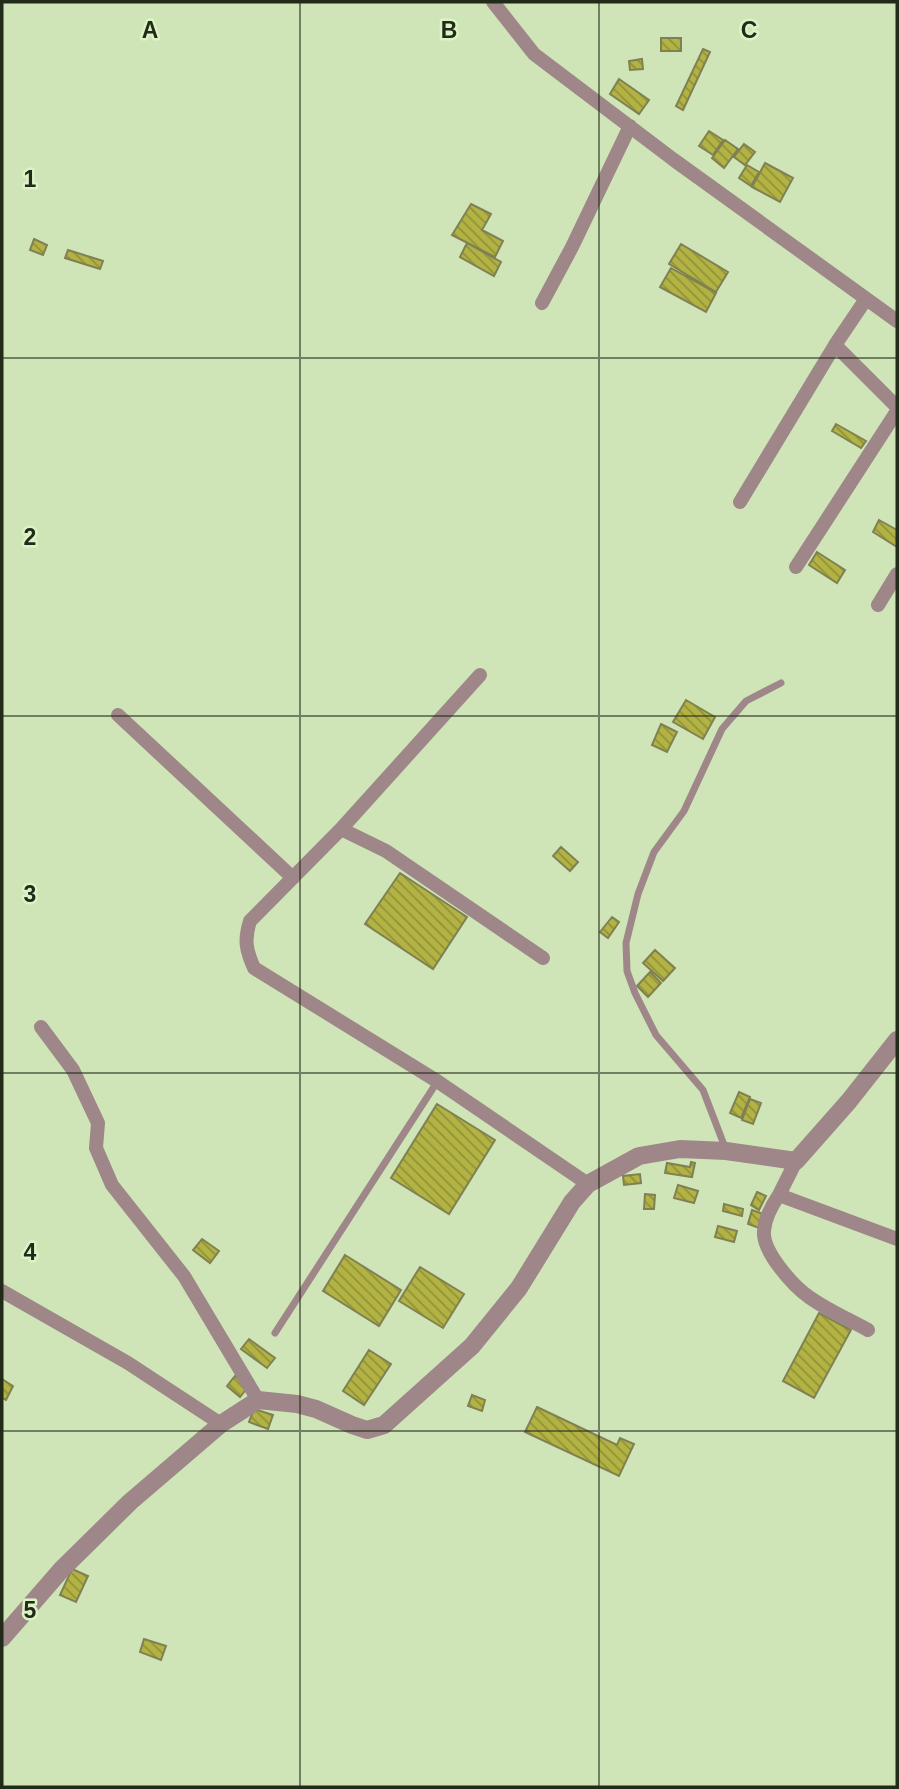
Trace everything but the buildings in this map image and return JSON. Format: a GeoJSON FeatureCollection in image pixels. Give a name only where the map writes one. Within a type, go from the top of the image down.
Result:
{"type":"FeatureCollection","features":[{"type":"Feature","properties":{"kind":"street"},"geometry":{"type":"LineString","coordinates":[[493,2],[534,54],[897,321]]}},
{"type":"Feature","properties":{"kind":"street"},"geometry":{"type":"LineString","coordinates":[[542,303],[630,127]]}},
{"type":"Feature","properties":{"kind":"street"},"geometry":{"type":"LineString","coordinates":[[740,502],[866,299]]}},
{"type":"Feature","properties":{"kind":"street"},"geometry":{"type":"LineString","coordinates":[[796,567],[897,409],[835,345]]}},
{"type":"Feature","properties":{"kind":"street"},"geometry":{"type":"LineString","coordinates":[[878,605],[897,574]]}},
{"type":"Feature","properties":{"kind":"street"},"geometry":{"type":"LineString","coordinates":[[480,675],[341,829],[250,921],[245,937],[246,950],[254,968],[437,1081],[588,1184]]}},
{"type":"Feature","properties":{"kind":"street"},"geometry":{"type":"LineString","coordinates":[[118,715],[293,878]]}},
{"type":"Feature","properties":{"kind":"street"},"geometry":{"type":"LineString","coordinates":[[341,829],[386,851],[543,958]]}},
{"type":"Feature","properties":{"kind":"street"},"geometry":{"type":"LineString","coordinates":[[41,1027],[73,1070],[98,1123],[96,1148],[112,1185],[184,1276],[258,1400]]}},
{"type":"Feature","properties":{"kind":"street"},"geometry":{"type":"LineString","coordinates":[[867,1330],[808,1296],[766,1249],[764,1231],[772,1207],[796,1161],[849,1101],[897,1040]]}},
{"type":"Feature","properties":{"kind":"street"},"geometry":{"type":"LineString","coordinates":[[2,1638],[62,1569],[130,1502],[221,1424],[258,1400],[316,1409],[367,1430],[384,1425],[472,1346],[519,1288],[572,1202],[588,1184],[639,1157],[680,1149],[726,1151],[796,1161]]}},
{"type":"Feature","properties":{"kind":"street"},"geometry":{"type":"LineString","coordinates":[[779,1195],[897,1239]]}},
{"type":"Feature","properties":{"kind":"street"},"geometry":{"type":"LineString","coordinates":[[2,1291],[128,1363],[221,1424]]}},
{"type":"Feature","properties":{"kind":"lane"},"geometry":{"type":"LineString","coordinates":[[726,1151],[703,1090],[656,1035],[635,993],[627,971],[626,943],[638,894],[654,852],[684,811],[722,729],[746,701],[781,683]]}},
{"type":"Feature","properties":{"kind":"lane"},"geometry":{"type":"LineString","coordinates":[[275,1334],[437,1081]]}}]}
